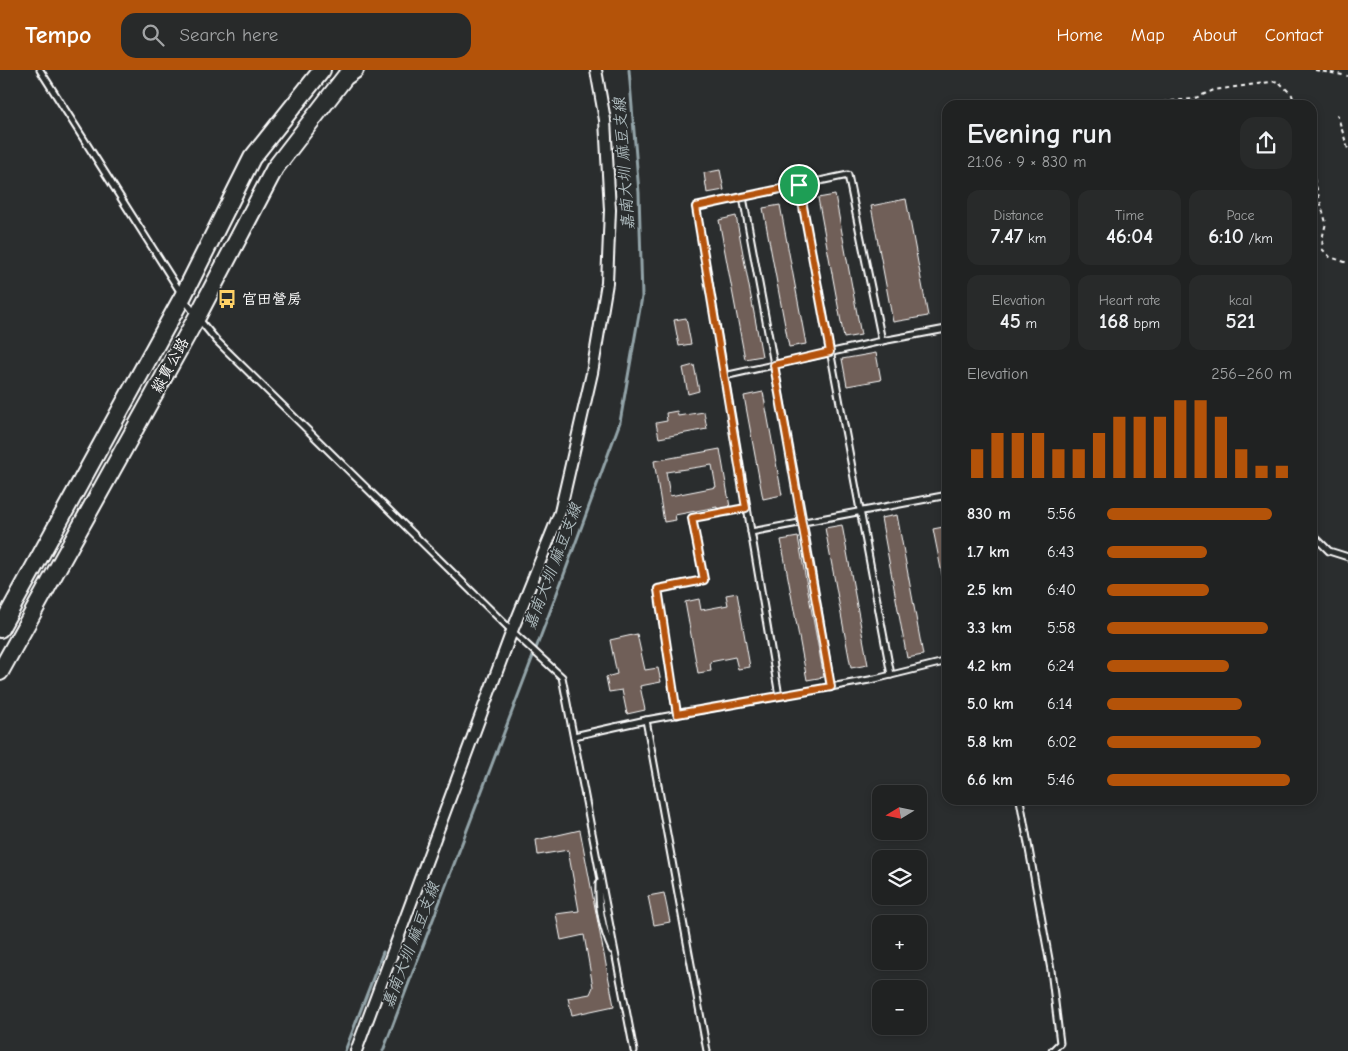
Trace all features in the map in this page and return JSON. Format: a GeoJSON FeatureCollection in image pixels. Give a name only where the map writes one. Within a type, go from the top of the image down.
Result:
{"type":"FeatureCollection","features":[{"type":"Feature","properties":{"kind":"main road","name":"縱貫公路"},"geometry":{"type":"LineString","coordinates":[[0,629],[183,296],[252,158],[322,70]]}},
{"type":"Feature","properties":{"kind":"main road","name":"縱貫公路"},"geometry":{"type":"LineString","coordinates":[[0,672],[197,317],[275,168],[345,77],[355,70]]}},
{"type":"Feature","properties":{"kind":"street"},"geometry":{"type":"LineString","coordinates":[[356,1051],[512,631],[560,512],[592,373],[607,283],[610,210],[605,120],[596,70]]}},
{"type":"Feature","properties":{"kind":"lane"},"geometry":{"type":"LineString","coordinates":[[40,70],[183,296],[217,341],[512,631],[562,677],[634,1051]]}},
{"type":"Feature","properties":{"kind":"lane"},"geometry":{"type":"LineString","coordinates":[[779,696],[696,207],[848,174],[882,341]]}},
{"type":"Feature","properties":{"kind":"lane"},"geometry":{"type":"LineString","coordinates":[[799,185],[891,675]]}},
{"type":"Feature","properties":{"kind":"lane"},"geometry":{"type":"LineString","coordinates":[[743,197],[831,687]]}},
{"type":"Feature","properties":{"kind":"lane"},"geometry":{"type":"LineString","coordinates":[[724,376],[942,330]]}},
{"type":"Feature","properties":{"kind":"lane"},"geometry":{"type":"LineString","coordinates":[[750,532],[942,496]]}},
{"type":"Feature","properties":{"kind":"lane"},"geometry":{"type":"LineString","coordinates":[[677,714],[658,589],[704,580],[692,518],[746,508]]}},
{"type":"Feature","properties":{"kind":"lane"},"geometry":{"type":"LineString","coordinates":[[1317,539],[1329,551],[1348,557]]}},
{"type":"Feature","properties":{"kind":"lane"},"geometry":{"type":"LineString","coordinates":[[574,736],[677,714],[831,687],[942,662]]}},
{"type":"Feature","properties":{"kind":"lane"},"geometry":{"type":"LineString","coordinates":[[646,720],[707,1051]]}},
{"type":"Feature","properties":{"kind":"lane"},"geometry":{"type":"LineString","coordinates":[[1021,805],[1051,970],[1057,1016],[1060,1043],[1052,1051]]}},
{"type":"Feature","properties":{"kind":"path"},"geometry":{"type":"LineString","coordinates":[[1315,70],[1348,76]]}},
{"type":"Feature","properties":{"kind":"path"},"geometry":{"type":"LineString","coordinates":[[1183,100],[1193,99],[1214,90],[1278,80],[1292,95],[1294,100]]}},
{"type":"Feature","properties":{"kind":"path"},"geometry":{"type":"LineString","coordinates":[[1337,114],[1348,148]]}},
{"type":"Feature","properties":{"kind":"path"},"geometry":{"type":"LineString","coordinates":[[1317,190],[1326,223],[1322,249],[1330,257],[1348,263]]}},
{"type":"Feature","properties":{"kind":"building"},"geometry":{"type":"Polygon","coordinates":[[[720,170],[724,190],[707,193],[704,173],[720,170]]]}},
{"type":"Feature","properties":{"kind":"building"},"geometry":{"type":"Polygon","coordinates":[[[835,195],[861,335],[844,338],[818,198],[835,195]]]}},
{"type":"Feature","properties":{"kind":"building"},"geometry":{"type":"Polygon","coordinates":[[[906,199],[928,316],[893,322],[871,206],[906,199]]]}},
{"type":"Feature","properties":{"kind":"building"},"geometry":{"type":"Polygon","coordinates":[[[780,205],[806,344],[789,347],[763,208],[780,205]]]}},
{"type":"Feature","properties":{"kind":"building"},"geometry":{"type":"Polygon","coordinates":[[[736,216],[762,356],[745,359],[719,220],[736,216]]]}},
{"type":"Feature","properties":{"kind":"building"},"geometry":{"type":"Polygon","coordinates":[[[686,318],[691,344],[679,346],[674,320],[686,318]]]}},
{"type":"Feature","properties":{"kind":"building"},"geometry":{"type":"Polygon","coordinates":[[[876,353],[881,380],[847,386],[842,359],[876,353]]]}},
{"type":"Feature","properties":{"kind":"building"},"geometry":{"type":"Polygon","coordinates":[[[694,365],[699,391],[688,394],[683,368],[694,365]]]}},
{"type":"Feature","properties":{"kind":"building"},"geometry":{"type":"Polygon","coordinates":[[[763,392],[782,495],[763,499],[744,396],[763,392]]]}},
{"type":"Feature","properties":{"kind":"building"},"geometry":{"type":"Polygon","coordinates":[[[677,411],[678,416],[704,412],[707,429],[659,438],[656,423],[667,421],[666,413],[677,411]]]}},
{"type":"Feature","properties":{"kind":"building"},"geometry":{"type":"Polygon","coordinates":[[[720,449],[730,507],[717,509],[717,507],[675,515],[676,520],[664,522],[654,461],[720,449]],[[712,465],[666,472],[670,496],[716,487],[712,465]]]}},
{"type":"Feature","properties":{"kind":"building"},"geometry":{"type":"Polygon","coordinates":[[[897,515],[923,655],[907,658],[881,518],[897,515]]]}},
{"type":"Feature","properties":{"kind":"building"},"geometry":{"type":"Polygon","coordinates":[[[842,525],[868,665],[851,668],[825,528],[842,525]]]}},
{"type":"Feature","properties":{"kind":"building"},"geometry":{"type":"Polygon","coordinates":[[[942,527],[942,574],[933,529],[942,527]]]}},
{"type":"Feature","properties":{"kind":"building"},"geometry":{"type":"Polygon","coordinates":[[[798,537],[824,677],[807,680],[781,540],[798,537]]]}},
{"type":"Feature","properties":{"kind":"building"},"geometry":{"type":"Polygon","coordinates":[[[737,593],[750,667],[738,669],[735,657],[710,662],[711,671],[698,673],[685,602],[699,599],[701,610],[728,605],[726,595],[737,593]]]}},
{"type":"Feature","properties":{"kind":"building"},"geometry":{"type":"Polygon","coordinates":[[[637,634],[645,670],[658,668],[661,682],[640,686],[645,710],[627,714],[622,690],[609,692],[606,677],[617,674],[610,640],[637,634]]]}},
{"type":"Feature","properties":{"kind":"building"},"geometry":{"type":"Polygon","coordinates":[[[580,830],[614,1006],[572,1015],[568,998],[590,994],[593,987],[584,935],[561,940],[556,914],[579,911],[568,850],[538,855],[536,840],[580,830]]]}},
{"type":"Feature","properties":{"kind":"building"},"geometry":{"type":"Polygon","coordinates":[[[664,893],[670,922],[654,925],[648,896],[664,893]]]}},
{"type":"Feature","properties":{"kind":"waterway","name":"嘉南大圳 麻豆支線"},"geometry":{"type":"LineString","coordinates":[[383,1051],[620,422],[642,297],[639,193],[629,70]]}},
{"type":"Feature","properties":{"kind":"waterway"},"geometry":{"type":"LineString","coordinates":[[345,1051],[383,952]]}},
{"type":"Feature","properties":{"kind":"place","name":"官田營房"},"geometry":{"type":"Point","coordinates":[227,299]}},
{"type":"Feature","properties":{"kind":"route"},"geometry":{"type":"LineString","coordinates":[[799,185],[830,352],[774,365],[831,687],[677,714],[658,589],[704,580],[692,518],[746,508],[696,207],[799,185]]}}]}
